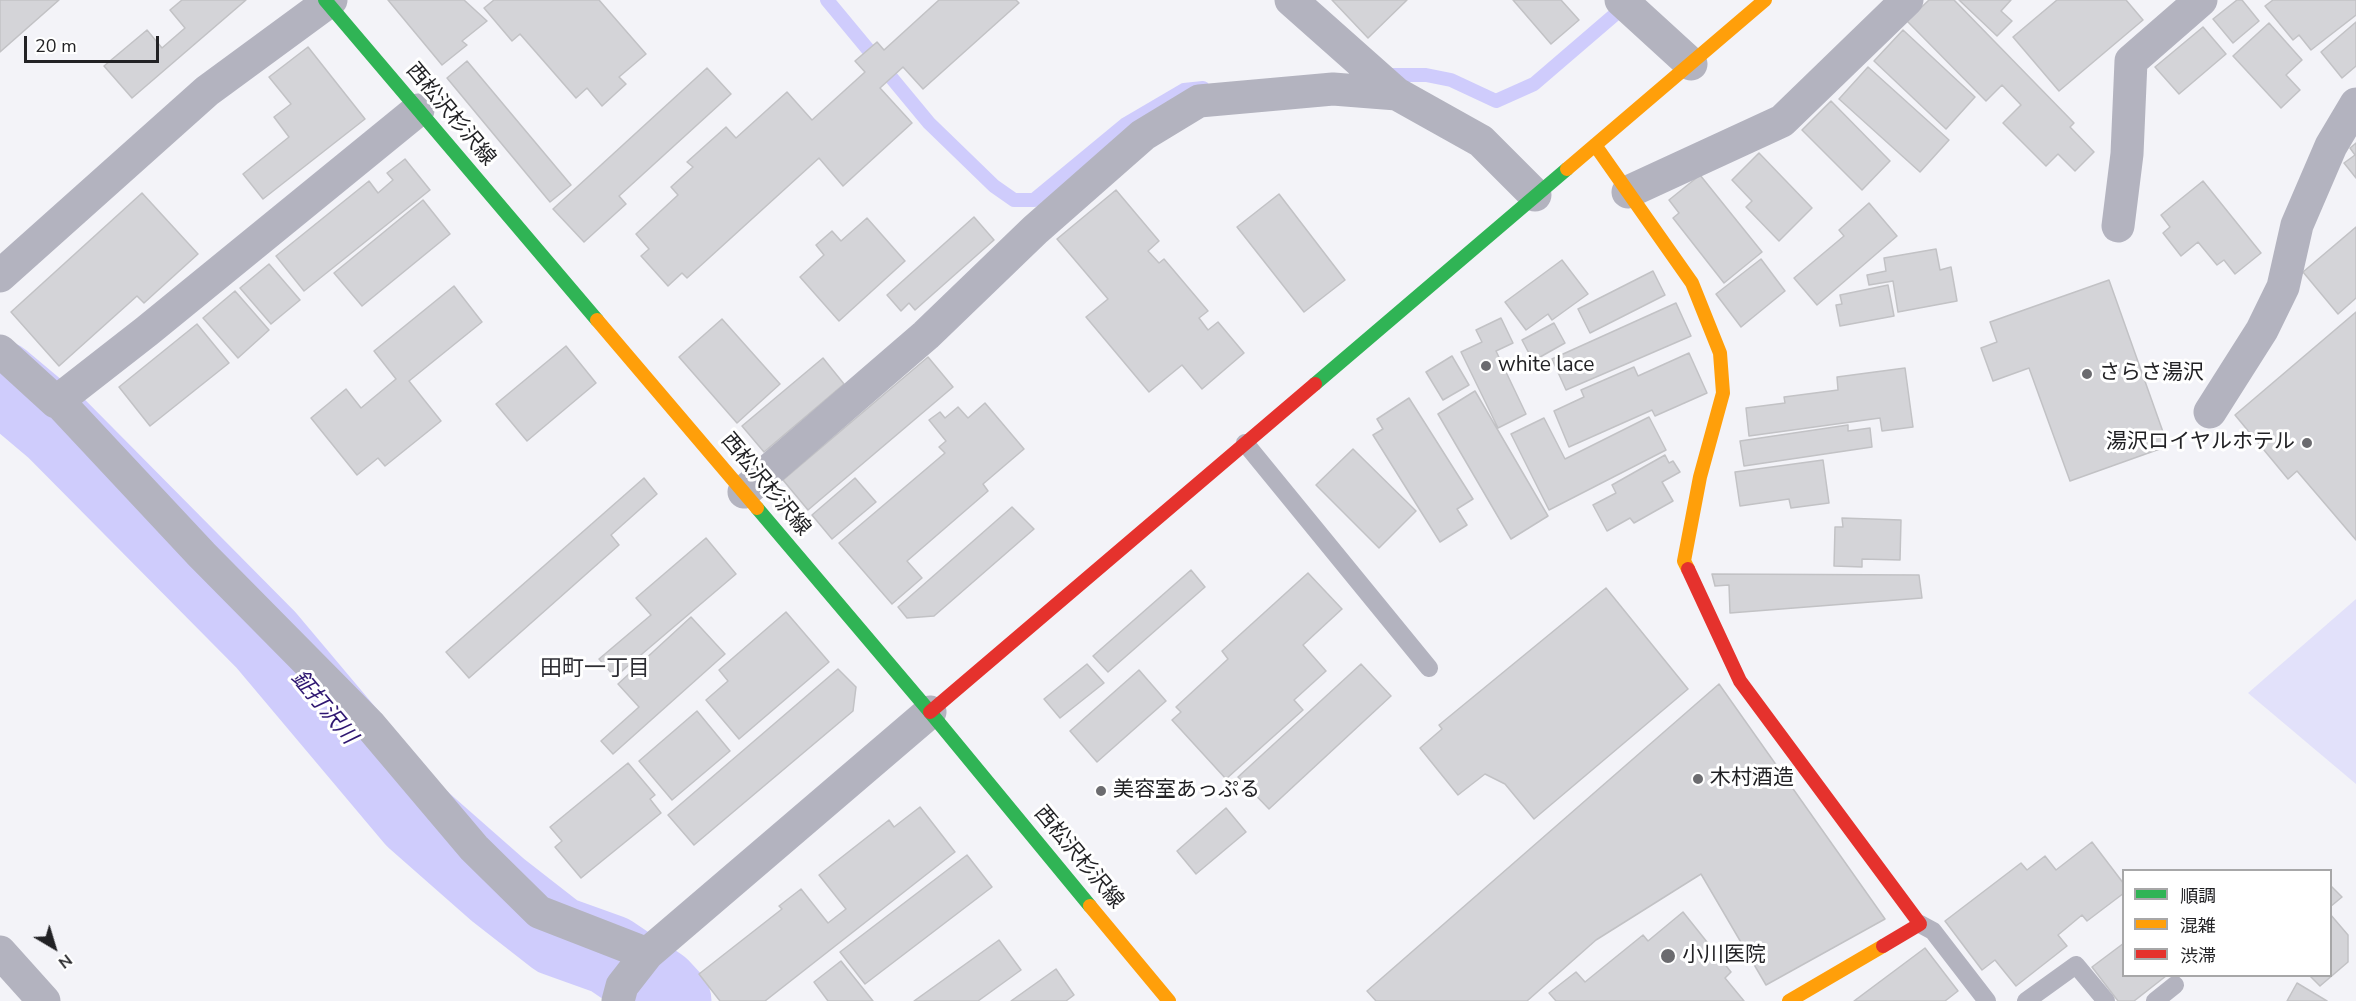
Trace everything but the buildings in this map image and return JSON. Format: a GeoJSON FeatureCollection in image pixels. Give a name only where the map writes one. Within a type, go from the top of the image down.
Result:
{"type":"FeatureCollection","features":[{"type":"Feature","properties":{"kind":"street"},"geometry":{"type":"LineString","coordinates":[[1290,0],[1397,94],[1481,141],[1535,195]]}},
{"type":"Feature","properties":{"kind":"street"},"geometry":{"type":"LineString","coordinates":[[1621,0],[1691,64]]}},
{"type":"Feature","properties":{"kind":"street"},"geometry":{"type":"LineString","coordinates":[[620,994],[647,954],[1765,0]]}},
{"type":"Feature","properties":{"kind":"street"},"geometry":{"type":"LineString","coordinates":[[1628,192],[1782,121],[1907,0]]}},
{"type":"Feature","properties":{"kind":"street"},"geometry":{"type":"LineString","coordinates":[[2118,226],[2127,154],[2131,60],[2201,0]]}},
{"type":"Feature","properties":{"kind":"street"},"geometry":{"type":"LineString","coordinates":[[0,276],[207,91],[328,1]]}},
{"type":"Feature","properties":{"kind":"street","name":"西松沢杉沢線"},"geometry":{"type":"LineString","coordinates":[[328,1],[930,712],[1169,1001]]}},
{"type":"Feature","properties":{"kind":"street"},"geometry":{"type":"LineString","coordinates":[[744,492],[926,334],[1035,230],[1134,143],[1199,100],[1334,89],[1397,94]]}},
{"type":"Feature","properties":{"kind":"street"},"geometry":{"type":"LineString","coordinates":[[2210,412],[2262,330],[2283,287],[2297,225],[2331,146],[2356,104]]}},
{"type":"Feature","properties":{"kind":"street"},"geometry":{"type":"LineString","coordinates":[[57,400],[147,331],[418,110]]}},
{"type":"Feature","properties":{"kind":"street"},"geometry":{"type":"LineString","coordinates":[[1595,145],[1692,284],[1720,353],[1723,393],[1700,477],[1684,561],[1740,681],[1920,924],[1789,1001]]}},
{"type":"Feature","properties":{"kind":"street"},"geometry":{"type":"LineString","coordinates":[[0,351],[56,402],[57,400],[202,555],[369,724],[474,848],[539,912],[647,954]]}},
{"type":"Feature","properties":{"kind":"street"},"geometry":{"type":"LineString","coordinates":[[0,952],[44,1001]]}},
{"type":"Feature","properties":{"kind":"lane"},"geometry":{"type":"LineString","coordinates":[[1245,442],[1429,668]]}},
{"type":"Feature","properties":{"kind":"lane"},"geometry":{"type":"LineString","coordinates":[[1920,924],[1933,931],[1987,1001]]}},
{"type":"Feature","properties":{"kind":"lane"},"geometry":{"type":"LineString","coordinates":[[2026,1001],[2076,965],[2106,1001]]}},
{"type":"Feature","properties":{"kind":"lane"},"geometry":{"type":"LineString","coordinates":[[2155,1001],[2175,985]]}},
{"type":"Feature","properties":{"kind":"shaded area"},"geometry":{"type":"Polygon","coordinates":[[[2356,599],[2356,784],[2248,693],[2356,599]]]}},
{"type":"Feature","properties":{"kind":"waterway"},"geometry":{"type":"LineString","coordinates":[[827,0],[929,123],[994,186],[1014,200],[1034,200],[1126,124],[1184,90],[1203,88]]}},
{"type":"Feature","properties":{"kind":"waterway"},"geometry":{"type":"LineString","coordinates":[[1384,75],[1426,75],[1451,80],[1496,101],[1534,84],[1626,5]]}},
{"type":"Feature","properties":{"kind":"waterway","name":"鉦打沢川"},"geometry":{"type":"LineString","coordinates":[[0,381],[56,428],[266,640],[415,817],[498,890],[557,936],[610,955],[659,988],[671,1001]]}},
{"type":"Feature","properties":{"kind":"traffic: fast"},"geometry":{"type":"LineString","coordinates":[[325,0],[597,320]]}},
{"type":"Feature","properties":{"kind":"traffic: fast"},"geometry":{"type":"LineString","coordinates":[[1315,384],[1567,169]]}},
{"type":"Feature","properties":{"kind":"traffic: fast"},"geometry":{"type":"LineString","coordinates":[[757,508],[1090,906]]}},
{"type":"Feature","properties":{"kind":"traffic: slow"},"geometry":{"type":"LineString","coordinates":[[1567,169],[1765,0]]}},
{"type":"Feature","properties":{"kind":"traffic: slow"},"geometry":{"type":"LineString","coordinates":[[1595,145],[1692,283],[1720,353],[1723,393],[1700,477],[1684,561],[1688,569]]}},
{"type":"Feature","properties":{"kind":"traffic: slow"},"geometry":{"type":"LineString","coordinates":[[597,320],[757,508]]}},
{"type":"Feature","properties":{"kind":"traffic: slow"},"geometry":{"type":"LineString","coordinates":[[1090,906],[1169,1001]]}},
{"type":"Feature","properties":{"kind":"traffic: slow"},"geometry":{"type":"LineString","coordinates":[[1789,1001],[1883,946]]}},
{"type":"Feature","properties":{"kind":"traffic: jam"},"geometry":{"type":"LineString","coordinates":[[930,712],[1315,384]]}},
{"type":"Feature","properties":{"kind":"traffic: jam"},"geometry":{"type":"LineString","coordinates":[[1688,569],[1740,681],[1920,924],[1883,946]]}},
{"type":"Feature","properties":{"kind":"place","name":"white lace"},"geometry":{"type":"Point","coordinates":[1486,366]}},
{"type":"Feature","properties":{"kind":"place","name":"さらさ湯沢"},"geometry":{"type":"Point","coordinates":[2087,374]}},
{"type":"Feature","properties":{"kind":"place","name":"湯沢ロイヤルホテル"},"geometry":{"type":"Point","coordinates":[2307,443]}},
{"type":"Feature","properties":{"kind":"place","name":"木村酒造"},"geometry":{"type":"Point","coordinates":[1698,779]}},
{"type":"Feature","properties":{"kind":"place","name":"美容室あっぷる"},"geometry":{"type":"Point","coordinates":[1101,791]}},
{"type":"Feature","properties":{"kind":"place","name":"小川医院"},"geometry":{"type":"Point","coordinates":[1668,956]}},
{"type":"Feature","properties":{"kind":"district","name":"田町一丁目"},"geometry":{"type":"Point","coordinates":[595,670]}}]}
